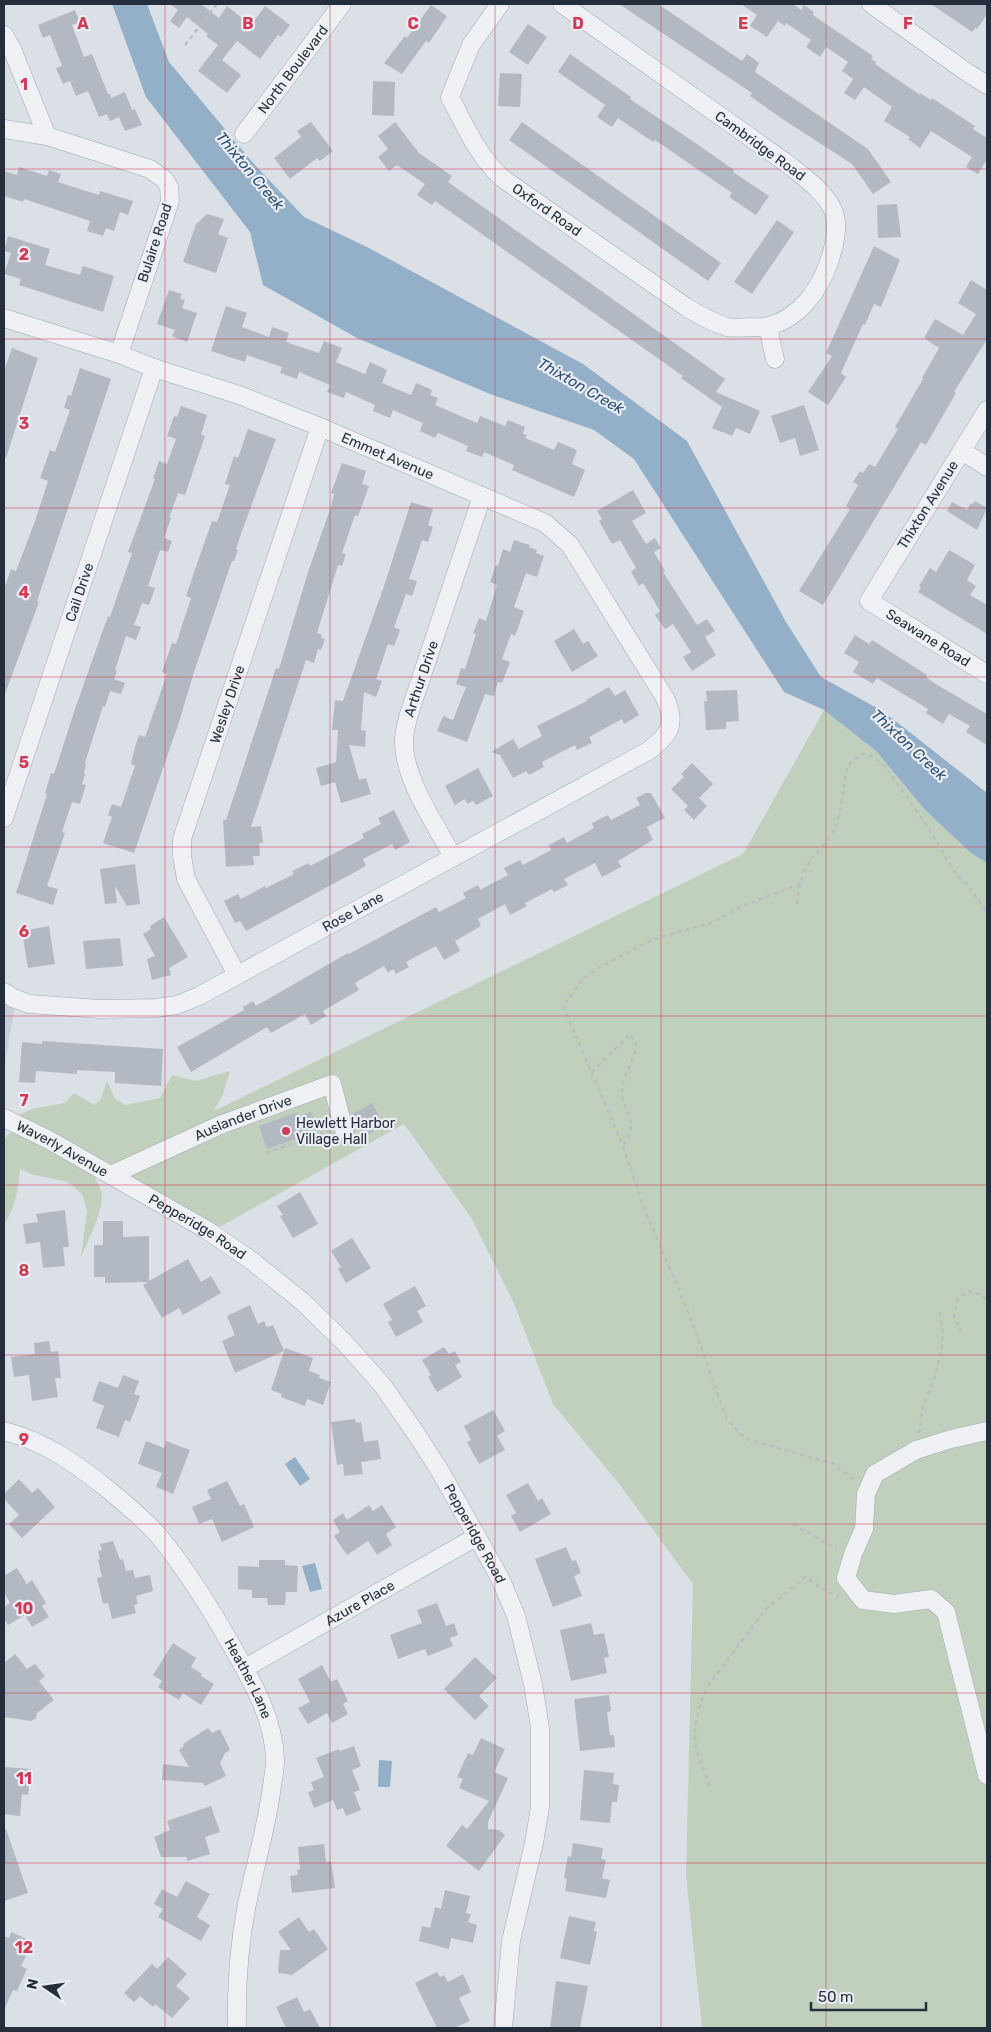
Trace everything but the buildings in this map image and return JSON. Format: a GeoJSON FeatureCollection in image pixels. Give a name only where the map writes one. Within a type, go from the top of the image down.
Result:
{"type":"FeatureCollection","features":[{"type":"Feature","properties":{"kind":"street","name":"North Boulevard"},"geometry":{"type":"LineString","coordinates":[[244,134],[342,4]]}},
{"type":"Feature","properties":{"kind":"street","name":"Oxford Road"},"geometry":{"type":"LineString","coordinates":[[500,4],[471,45],[450,98],[477,149],[493,169],[502,178],[686,307],[710,321],[729,328],[768,327]]}},
{"type":"Feature","properties":{"kind":"street","name":"Cambridge Road"},"geometry":{"type":"LineString","coordinates":[[562,4],[785,162],[806,179],[834,211],[836,231],[833,252],[826,270],[804,306],[790,316],[768,327]]}},
{"type":"Feature","properties":{"kind":"street"},"geometry":{"type":"LineString","coordinates":[[871,4],[965,71],[985,78]]}},
{"type":"Feature","properties":{"kind":"street"},"geometry":{"type":"LineString","coordinates":[[4,34],[12,49],[47,136]]}},
{"type":"Feature","properties":{"kind":"street","name":"Bulaire Road"},"geometry":{"type":"LineString","coordinates":[[4,129],[47,136],[150,169],[165,180],[169,187],[170,201],[119,354]]}},
{"type":"Feature","properties":{"kind":"street","name":"Emmet Avenue"},"geometry":{"type":"LineString","coordinates":[[4,318],[119,354],[154,368],[239,395],[320,427],[545,523],[570,545],[665,698],[670,708],[672,721]]}},
{"type":"Feature","properties":{"kind":"street"},"geometry":{"type":"LineString","coordinates":[[768,327],[775,358]]}},
{"type":"Feature","properties":{"kind":"street","name":"Cail Drive"},"geometry":{"type":"LineString","coordinates":[[4,818],[154,368]]}},
{"type":"Feature","properties":{"kind":"street","name":"Thixton Avenue"},"geometry":{"type":"LineString","coordinates":[[869,601],[987,410]]}},
{"type":"Feature","properties":{"kind":"street","name":"Wesley Drive"},"geometry":{"type":"LineString","coordinates":[[237,975],[186,879],[182,856],[182,838],[320,427]]}},
{"type":"Feature","properties":{"kind":"street"},"geometry":{"type":"LineString","coordinates":[[962,451],[987,467]]}},
{"type":"Feature","properties":{"kind":"street","name":"Arthur Drive"},"geometry":{"type":"LineString","coordinates":[[453,857],[411,777],[405,756],[404,739],[409,714],[482,496]]}},
{"type":"Feature","properties":{"kind":"street","name":"Seawane Road"},"geometry":{"type":"LineString","coordinates":[[869,601],[987,674]]}},
{"type":"Feature","properties":{"kind":"street","name":"Rose Lane"},"geometry":{"type":"LineString","coordinates":[[4,992],[21,1001],[38,1005],[100,1009],[156,1008],[177,1005],[199,996],[648,752],[660,743],[668,733],[672,721]]}},
{"type":"Feature","properties":{"kind":"street","name":"Auslander Drive"},"geometry":{"type":"LineString","coordinates":[[117,1178],[220,1125],[332,1084],[343,1128]]}},
{"type":"Feature","properties":{"kind":"street","name":"Waverly Avenue"},"geometry":{"type":"LineString","coordinates":[[4,1118],[50,1140],[117,1178]]}},
{"type":"Feature","properties":{"kind":"street","name":"Pepperidge Road"},"geometry":{"type":"LineString","coordinates":[[117,1178],[207,1230],[252,1261],[303,1302],[345,1342],[383,1386],[417,1435],[500,1578],[516,1616],[533,1684],[540,1728],[540,1807],[534,1843],[511,1941],[504,2028]]}},
{"type":"Feature","properties":{"kind":"street","name":"Heather Lane"},"geometry":{"type":"LineString","coordinates":[[4,1431],[32,1440],[64,1456],[83,1469],[136,1513],[158,1535],[188,1575],[245,1668],[268,1717],[275,1762],[269,1806],[247,1906],[236,1992],[237,2028]]}},
{"type":"Feature","properties":{"kind":"street"},"geometry":{"type":"LineString","coordinates":[[987,1431],[951,1439],[916,1450],[874,1474],[866,1494],[864,1528],[846,1578],[863,1600],[894,1604],[931,1599],[946,1612],[987,1774]]}},
{"type":"Feature","properties":{"kind":"street","name":"Azure Place"},"geometry":{"type":"LineString","coordinates":[[245,1668],[476,1537]]}},
{"type":"Feature","properties":{"kind":"path"},"geometry":{"type":"LineString","coordinates":[[185,45],[217,4]]}},
{"type":"Feature","properties":{"kind":"path"},"geometry":{"type":"LineString","coordinates":[[797,904],[800,884],[812,859],[834,831],[847,769],[851,762],[861,754],[867,755],[881,763],[890,773],[927,826],[956,874],[967,884],[987,913]]}},
{"type":"Feature","properties":{"kind":"path"},"geometry":{"type":"LineString","coordinates":[[800,884],[745,905],[711,923],[648,942],[597,969],[582,980],[563,1006],[623,1146],[644,1208],[689,1314],[726,1417],[739,1433],[749,1440],[834,1464],[849,1475],[866,1494]]}},
{"type":"Feature","properties":{"kind":"path"},"geometry":{"type":"LineString","coordinates":[[592,1072],[630,1034],[636,1049],[623,1081],[622,1092],[632,1128],[630,1136],[623,1146]]}},
{"type":"Feature","properties":{"kind":"path"},"geometry":{"type":"LineString","coordinates":[[266,1153],[343,1128]]}},
{"type":"Feature","properties":{"kind":"path"},"geometry":{"type":"LineString","coordinates":[[961,1332],[954,1318],[957,1300],[968,1291],[979,1294],[987,1300]]}},
{"type":"Feature","properties":{"kind":"path"},"geometry":{"type":"LineString","coordinates":[[916,1450],[923,1407],[935,1376],[941,1352],[943,1332],[938,1308]]}},
{"type":"Feature","properties":{"kind":"path"},"geometry":{"type":"LineString","coordinates":[[792,1525],[816,1537],[851,1561]]}},
{"type":"Feature","properties":{"kind":"path"},"geometry":{"type":"LineString","coordinates":[[709,1786],[705,1769],[696,1750],[698,1712],[701,1698],[737,1645],[765,1610],[805,1577],[830,1593],[863,1600]]}},
{"type":"Feature","properties":{"kind":"shaded area"},"geometry":{"type":"Polygon","coordinates":[[[4,994],[16,1000],[4,1068],[4,994]]]}},
{"type":"Feature","properties":{"kind":"green space"},"geometry":{"type":"Polygon","coordinates":[[[824,710],[876,751],[925,810],[971,853],[987,863],[987,2028],[702,2028],[686,1875],[693,1584],[620,1485],[553,1404],[513,1301],[472,1219],[404,1124],[207,1234],[97,1167],[107,1162],[28,1124],[19,1115],[32,1109],[65,1103],[74,1093],[94,1105],[101,1099],[107,1081],[115,1099],[126,1105],[160,1098],[172,1075],[195,1081],[230,1071],[223,1094],[214,1111],[743,854],[824,710]]]}},
{"type":"Feature","properties":{"kind":"green space"},"geometry":{"type":"Polygon","coordinates":[[[17,1130],[80,1165],[94,1176],[98,1183],[102,1194],[101,1205],[94,1228],[81,1257],[87,1211],[82,1194],[68,1182],[31,1174],[20,1169],[15,1199],[4,1226],[4,1141],[8,1134],[17,1130]]]}},
{"type":"Feature","properties":{"kind":"water","name":"Thixton Creek"},"geometry":{"type":"Polygon","coordinates":[[[112,4],[147,4],[169,62],[254,164],[304,217],[367,247],[583,364],[687,441],[786,622],[821,677],[884,712],[987,793],[987,863],[971,853],[925,810],[876,751],[824,710],[784,692],[634,459],[594,430],[490,394],[357,338],[263,285],[250,232],[146,97],[112,4]]]}},
{"type":"Feature","properties":{"kind":"water"},"geometry":{"type":"Polygon","coordinates":[[[295,1457],[310,1479],[300,1486],[285,1464],[295,1457]]]}},
{"type":"Feature","properties":{"kind":"water"},"geometry":{"type":"Polygon","coordinates":[[[315,1563],[322,1589],[310,1592],[302,1566],[315,1563]]]}},
{"type":"Feature","properties":{"kind":"water"},"geometry":{"type":"Polygon","coordinates":[[[379,1760],[392,1761],[390,1787],[378,1787],[379,1760]]]}},
{"type":"Feature","properties":{"kind":"place","name":"Hewlett Harbor Village Hall"},"geometry":{"type":"Point","coordinates":[286,1131]}}]}
